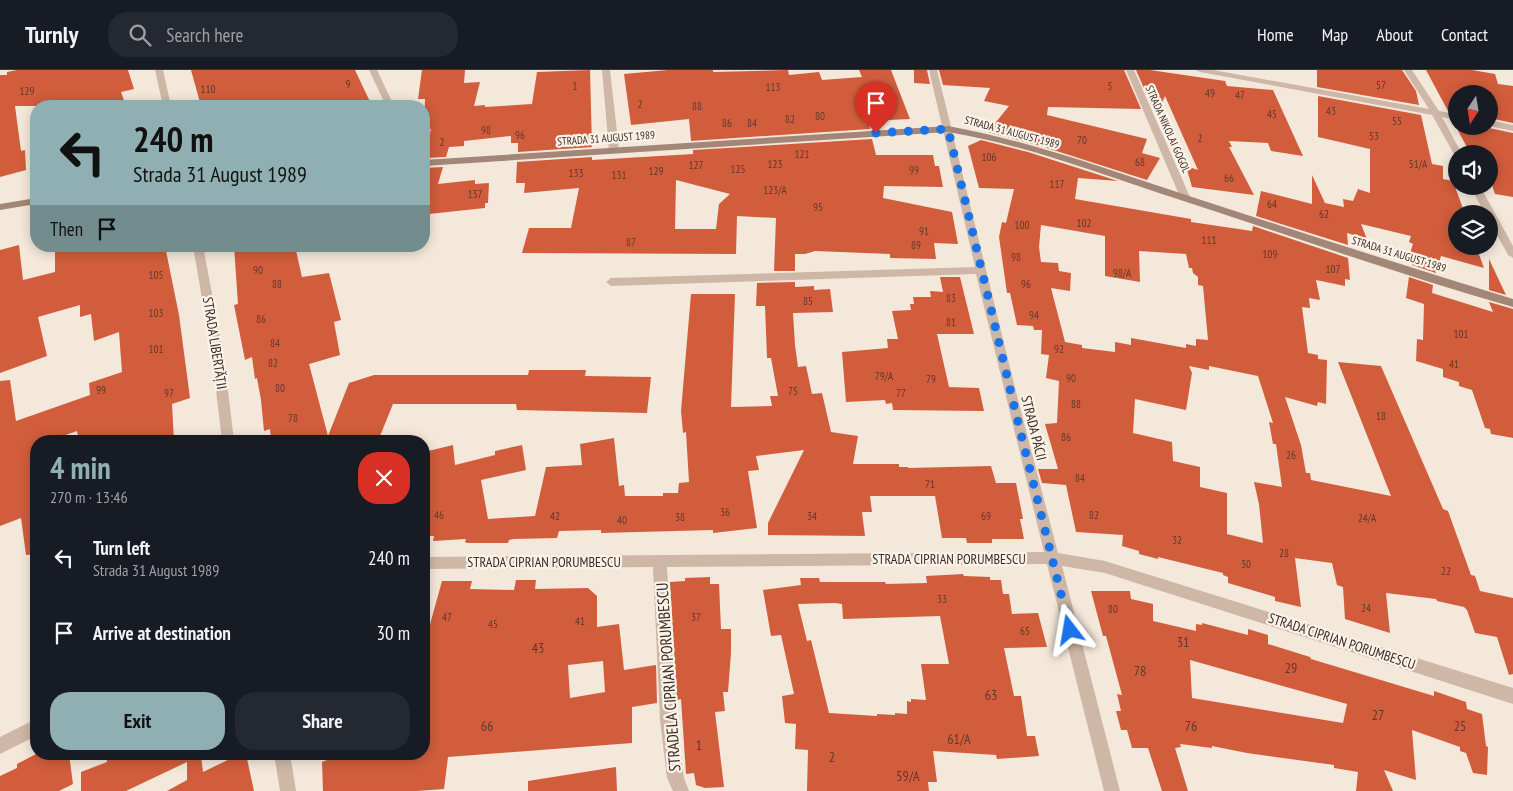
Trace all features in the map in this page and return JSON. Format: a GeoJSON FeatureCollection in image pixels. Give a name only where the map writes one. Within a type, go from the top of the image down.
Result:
{"type":"FeatureCollection","features":[{"type":"Feature","properties":{"kind":"main road","name":"STRADA 31 AUGUST 1989"},"geometry":{"type":"LineString","coordinates":[[430,163],[948,129],[977,134],[1026,147],[1513,303]]}},
{"type":"Feature","properties":{"kind":"main road"},"geometry":{"type":"LineString","coordinates":[[0,207],[30,202]]}},
{"type":"Feature","properties":{"kind":"street"},"geometry":{"type":"LineString","coordinates":[[159,70],[166,100]]}},
{"type":"Feature","properties":{"kind":"street"},"geometry":{"type":"LineString","coordinates":[[373,70],[387,100]]}},
{"type":"Feature","properties":{"kind":"street"},"geometry":{"type":"LineString","coordinates":[[606,70],[614,150]]}},
{"type":"Feature","properties":{"kind":"street","name":"STRADA PĂCII"},"geometry":{"type":"LineString","coordinates":[[934,70],[1051,558],[1112,791]]}},
{"type":"Feature","properties":{"kind":"street","name":"STRADA NIKOLAI GOGOL"},"geometry":{"type":"LineString","coordinates":[[1130,70],[1185,197]]}},
{"type":"Feature","properties":{"kind":"street"},"geometry":{"type":"LineString","coordinates":[[1200,70],[1448,116]]}},
{"type":"Feature","properties":{"kind":"street"},"geometry":{"type":"LineString","coordinates":[[1408,70],[1453,145]]}},
{"type":"Feature","properties":{"kind":"street"},"geometry":{"type":"LineString","coordinates":[[1498,126],[1513,128]]}},
{"type":"Feature","properties":{"kind":"street"},"geometry":{"type":"LineString","coordinates":[[1480,195],[1513,255]]}},
{"type":"Feature","properties":{"kind":"street","name":"STRADA LIBERTĂȚII"},"geometry":{"type":"LineString","coordinates":[[199,252],[218,357],[227,435]]}},
{"type":"Feature","properties":{"kind":"street"},"geometry":{"type":"LineString","coordinates":[[611,282],[981,270]]}},
{"type":"Feature","properties":{"kind":"street","name":"STRADA CIPRIAN PORUMBESCU"},"geometry":{"type":"LineString","coordinates":[[430,563],[1051,558],[1106,567],[1128,573],[1513,696]]}},
{"type":"Feature","properties":{"kind":"street","name":"STRADELA CIPRIAN PORUMBESCU"},"geometry":{"type":"LineString","coordinates":[[660,561],[661,625],[669,728],[674,773],[678,788],[681,791]]}},
{"type":"Feature","properties":{"kind":"street"},"geometry":{"type":"LineString","coordinates":[[0,746],[30,730]]}},
{"type":"Feature","properties":{"kind":"street"},"geometry":{"type":"LineString","coordinates":[[283,760],[288,791]]}},
{"type":"Feature","properties":{"kind":"building"},"geometry":{"type":"Polygon","coordinates":[[[17,70],[128,70],[134,89],[121,92],[124,100],[30,100],[30,106],[15,106],[21,151],[25,150],[26,170],[0,177],[0,75],[7,75],[7,72],[17,70]]]}},
{"type":"Feature","properties":{"kind":"building"},"geometry":{"type":"Polygon","coordinates":[[[191,70],[355,70],[369,100],[199,100],[191,70]]]}},
{"type":"Feature","properties":{"kind":"building"},"geometry":{"type":"Polygon","coordinates":[[[422,70],[465,70],[464,83],[480,82],[474,106],[485,105],[485,107],[532,104],[537,72],[590,70],[592,147],[518,152],[518,143],[511,143],[511,136],[464,141],[464,146],[449,147],[446,157],[430,158],[430,100],[418,99],[422,70]]]}},
{"type":"Feature","properties":{"kind":"building"},"geometry":{"type":"Polygon","coordinates":[[[668,70],[713,70],[713,72],[788,70],[789,75],[819,72],[822,80],[862,77],[859,70],[891,70],[910,119],[868,121],[870,129],[691,141],[689,119],[631,125],[624,74],[668,70]]]}},
{"type":"Feature","properties":{"kind":"building"},"geometry":{"type":"Polygon","coordinates":[[[914,70],[927,70],[930,84],[914,83],[914,70]]]}},
{"type":"Feature","properties":{"kind":"building"},"geometry":{"type":"Polygon","coordinates":[[[939,70],[1124,70],[1141,109],[1048,107],[1047,115],[1147,139],[1142,153],[1160,158],[1147,180],[1041,146],[988,132],[1009,106],[984,101],[990,88],[943,85],[939,70]]]}},
{"type":"Feature","properties":{"kind":"building"},"geometry":{"type":"Polygon","coordinates":[[[1136,70],[1150,70],[1225,81],[1227,86],[1273,90],[1303,156],[1271,151],[1268,143],[1229,141],[1232,147],[1229,147],[1254,195],[1192,187],[1186,166],[1198,170],[1165,96],[1159,110],[1153,109],[1136,70]]]}},
{"type":"Feature","properties":{"kind":"building"},"geometry":{"type":"Polygon","coordinates":[[[1317,70],[1402,70],[1416,91],[1419,105],[1317,87],[1317,70]]]}},
{"type":"Feature","properties":{"kind":"building"},"geometry":{"type":"Polygon","coordinates":[[[1426,70],[1472,70],[1495,74],[1498,84],[1513,86],[1513,123],[1498,120],[1498,85],[1448,85],[1448,111],[1426,70]]]}},
{"type":"Feature","properties":{"kind":"building"},"geometry":{"type":"Polygon","coordinates":[[[1318,96],[1421,115],[1432,164],[1443,166],[1443,179],[1448,180],[1448,195],[1458,195],[1462,205],[1448,205],[1448,255],[1479,255],[1484,268],[1441,256],[1436,273],[1412,265],[1414,254],[1410,253],[1413,244],[1409,242],[1411,236],[1361,224],[1367,239],[1347,233],[1348,245],[1256,216],[1261,191],[1312,204],[1312,175],[1325,203],[1344,207],[1343,199],[1353,201],[1358,189],[1370,193],[1370,149],[1318,137],[1318,96]]]}},
{"type":"Feature","properties":{"kind":"building"},"geometry":{"type":"Polygon","coordinates":[[[1498,130],[1513,133],[1513,197],[1498,194],[1498,145],[1466,145],[1460,135],[1498,135],[1498,130]]]}},
{"type":"Feature","properties":{"kind":"building"},"geometry":{"type":"Polygon","coordinates":[[[872,139],[876,155],[933,155],[935,166],[939,166],[943,187],[884,186],[883,198],[952,212],[958,244],[934,243],[936,259],[890,258],[890,254],[815,251],[795,254],[795,271],[774,271],[776,218],[737,216],[736,254],[522,253],[529,228],[571,228],[579,188],[524,193],[525,183],[516,183],[517,162],[592,157],[592,160],[693,154],[693,150],[872,139]],[[676,180],[675,229],[716,229],[719,204],[730,194],[676,180]]]}},
{"type":"Feature","properties":{"kind":"building"},"geometry":{"type":"Polygon","coordinates":[[[981,140],[1028,152],[1118,181],[1078,178],[1075,199],[1191,219],[1191,222],[1252,231],[1253,226],[1348,258],[1350,280],[1345,279],[1345,286],[1316,280],[1320,300],[1309,298],[1310,308],[1302,307],[1308,353],[1318,355],[1318,359],[1327,360],[1326,404],[1318,402],[1317,406],[1285,397],[1301,445],[1306,473],[1310,473],[1311,480],[1391,496],[1338,362],[1381,366],[1443,509],[1448,511],[1471,575],[1475,576],[1480,591],[1513,598],[1513,674],[1509,675],[1497,637],[1475,633],[1467,610],[1464,607],[1437,601],[1436,599],[1386,593],[1390,633],[1345,619],[1343,587],[1337,585],[1332,563],[1295,558],[1301,607],[1275,601],[1275,597],[1228,583],[1228,577],[1223,575],[1223,573],[1139,554],[1139,551],[1122,546],[1123,535],[1076,532],[1066,485],[1042,483],[1038,469],[1058,469],[1045,424],[1057,423],[1059,381],[1046,378],[1049,355],[1041,354],[1042,330],[1034,330],[1033,326],[1017,325],[1010,293],[1007,293],[999,237],[1002,222],[1006,223],[1014,189],[979,188],[968,146],[981,140]],[[1041,225],[1039,247],[1041,262],[1058,263],[1059,271],[1071,273],[1070,291],[1051,288],[1065,342],[1082,345],[1082,348],[1115,352],[1115,342],[1131,345],[1131,338],[1186,348],[1186,344],[1196,346],[1196,339],[1208,340],[1203,286],[1198,285],[1198,277],[1193,273],[1192,268],[1189,268],[1186,254],[1139,251],[1140,282],[1105,276],[1105,236],[1041,225]],[[1189,366],[1192,373],[1186,410],[1135,399],[1133,433],[1172,442],[1173,461],[1200,467],[1200,487],[1227,493],[1227,534],[1263,543],[1259,504],[1254,482],[1282,487],[1276,444],[1273,444],[1269,422],[1273,423],[1258,376],[1209,366],[1209,370],[1189,366]]]}},
{"type":"Feature","properties":{"kind":"building"},"geometry":{"type":"Polygon","coordinates":[[[443,167],[438,184],[475,180],[475,184],[489,183],[488,203],[485,203],[485,208],[430,214],[430,168],[443,167]]]}},
{"type":"Feature","properties":{"kind":"building"},"geometry":{"type":"Polygon","coordinates":[[[19,245],[23,280],[55,272],[55,252],[166,252],[179,315],[190,398],[172,404],[174,435],[78,435],[77,431],[66,435],[30,435],[30,555],[26,555],[21,518],[0,526],[0,381],[10,380],[16,421],[90,395],[89,383],[122,372],[119,332],[94,341],[91,314],[80,317],[80,305],[38,317],[47,356],[0,373],[0,250],[19,245]]]}},
{"type":"Feature","properties":{"kind":"building"},"geometry":{"type":"Polygon","coordinates":[[[234,252],[296,252],[302,277],[329,273],[341,320],[334,322],[340,355],[309,364],[328,435],[270,435],[270,429],[264,431],[261,400],[257,378],[255,379],[252,357],[245,360],[234,305],[238,304],[234,252]]]}},
{"type":"Feature","properties":{"kind":"building"},"geometry":{"type":"Polygon","coordinates":[[[1489,259],[1506,295],[1489,290],[1489,259]]]}},
{"type":"Feature","properties":{"kind":"building"},"geometry":{"type":"Polygon","coordinates":[[[940,277],[960,277],[974,334],[937,334],[949,387],[979,388],[984,411],[893,410],[892,403],[886,404],[885,400],[846,402],[842,352],[888,348],[887,339],[898,339],[892,311],[911,310],[910,304],[914,304],[913,297],[931,297],[930,291],[943,292],[940,277]]]}},
{"type":"Feature","properties":{"kind":"building"},"geometry":{"type":"Polygon","coordinates":[[[1409,277],[1433,285],[1432,293],[1493,312],[1489,302],[1513,309],[1513,438],[1491,434],[1490,429],[1485,428],[1472,390],[1459,386],[1459,382],[1443,377],[1443,369],[1416,361],[1417,339],[1423,340],[1424,304],[1406,298],[1409,277]]]}},
{"type":"Feature","properties":{"kind":"building"},"geometry":{"type":"Polygon","coordinates":[[[795,282],[795,287],[814,286],[814,290],[830,289],[833,312],[793,313],[795,345],[798,367],[806,366],[812,394],[822,393],[831,432],[858,436],[853,464],[899,464],[899,467],[908,468],[991,466],[996,483],[1016,483],[1023,519],[1020,519],[1024,539],[992,539],[992,543],[967,543],[966,538],[942,538],[935,496],[870,496],[872,512],[862,512],[865,536],[768,535],[768,523],[804,450],[756,456],[759,470],[748,471],[757,528],[713,533],[713,530],[601,533],[601,530],[559,531],[557,538],[513,539],[509,540],[508,543],[467,543],[465,542],[466,539],[433,541],[434,536],[430,536],[430,451],[453,445],[455,465],[495,455],[495,451],[522,445],[526,470],[481,480],[488,519],[535,516],[546,467],[582,465],[580,444],[614,438],[619,486],[624,485],[625,496],[663,496],[663,493],[678,493],[679,483],[689,482],[686,432],[683,433],[681,411],[691,294],[735,294],[731,407],[772,406],[770,396],[778,396],[771,358],[767,358],[765,306],[756,306],[757,283],[795,282]]]}},
{"type":"Feature","properties":{"kind":"building"},"geometry":{"type":"Polygon","coordinates":[[[529,370],[586,370],[585,376],[651,377],[647,413],[517,410],[516,404],[393,404],[380,435],[328,435],[349,383],[374,375],[528,375],[529,370]]]}},
{"type":"Feature","properties":{"kind":"building"},"geometry":{"type":"Polygon","coordinates":[[[963,574],[964,576],[990,577],[990,580],[1001,580],[1003,594],[1009,594],[1012,614],[1038,613],[1047,647],[1004,648],[1014,696],[1021,696],[1027,736],[1035,736],[1039,756],[997,759],[996,755],[933,751],[937,782],[928,782],[929,791],[807,791],[808,750],[795,749],[796,724],[785,723],[782,696],[794,694],[781,635],[771,636],[763,590],[801,585],[800,578],[819,578],[820,582],[885,582],[886,584],[927,583],[926,576],[963,574]],[[798,604],[807,641],[811,640],[829,713],[877,716],[877,714],[907,714],[907,701],[911,702],[911,699],[926,700],[921,664],[949,664],[940,616],[843,619],[842,604],[798,604]]]}},
{"type":"Feature","properties":{"kind":"building"},"geometry":{"type":"Polygon","coordinates":[[[710,577],[710,584],[719,584],[721,629],[731,629],[731,653],[728,692],[723,692],[725,711],[715,712],[724,787],[705,788],[696,785],[694,773],[686,774],[681,699],[677,700],[670,582],[685,581],[685,578],[710,577]]]}},
{"type":"Feature","properties":{"kind":"building"},"geometry":{"type":"Polygon","coordinates":[[[516,580],[536,580],[535,589],[588,588],[597,596],[597,627],[619,624],[624,670],[656,665],[657,703],[632,707],[632,743],[448,757],[444,789],[417,791],[323,791],[322,762],[327,760],[430,760],[430,624],[442,581],[472,581],[470,589],[514,590],[516,580]],[[603,661],[568,665],[570,698],[605,692],[603,661]]]}},
{"type":"Feature","properties":{"kind":"building"},"geometry":{"type":"Polygon","coordinates":[[[1091,591],[1130,591],[1131,599],[1153,604],[1153,621],[1196,631],[1196,624],[1202,625],[1202,623],[1248,635],[1248,629],[1268,635],[1268,644],[1310,657],[1311,659],[1434,696],[1434,691],[1466,702],[1467,709],[1482,714],[1486,746],[1488,747],[1487,775],[1473,773],[1466,753],[1460,751],[1460,747],[1412,730],[1416,780],[1384,770],[1393,791],[1356,791],[1358,772],[1334,768],[1334,765],[1247,753],[1212,746],[1212,748],[1180,744],[1181,747],[1175,748],[1188,791],[1162,791],[1148,748],[1132,748],[1127,730],[1121,730],[1116,711],[1121,711],[1117,694],[1122,695],[1106,636],[1103,636],[1091,591]],[[1190,660],[1192,698],[1343,723],[1347,704],[1190,660]]]}},
{"type":"Feature","properties":{"kind":"building"},"geometry":{"type":"Polygon","coordinates":[[[30,757],[30,760],[70,760],[73,784],[59,791],[0,791],[0,776],[17,768],[17,764],[30,757]]]}},
{"type":"Feature","properties":{"kind":"building"},"geometry":{"type":"Polygon","coordinates":[[[107,760],[202,760],[203,772],[228,760],[247,760],[254,791],[167,791],[187,780],[187,762],[126,791],[81,791],[81,772],[107,762],[107,760]]]}},
{"type":"Feature","properties":{"kind":"building"},"geometry":{"type":"Polygon","coordinates":[[[616,767],[617,791],[528,791],[528,781],[616,767]]]}},
{"type":"Feature","properties":{"kind":"route"},"geometry":{"type":"LineString","coordinates":[[876,133],[948,129],[1070,630]]}}]}
